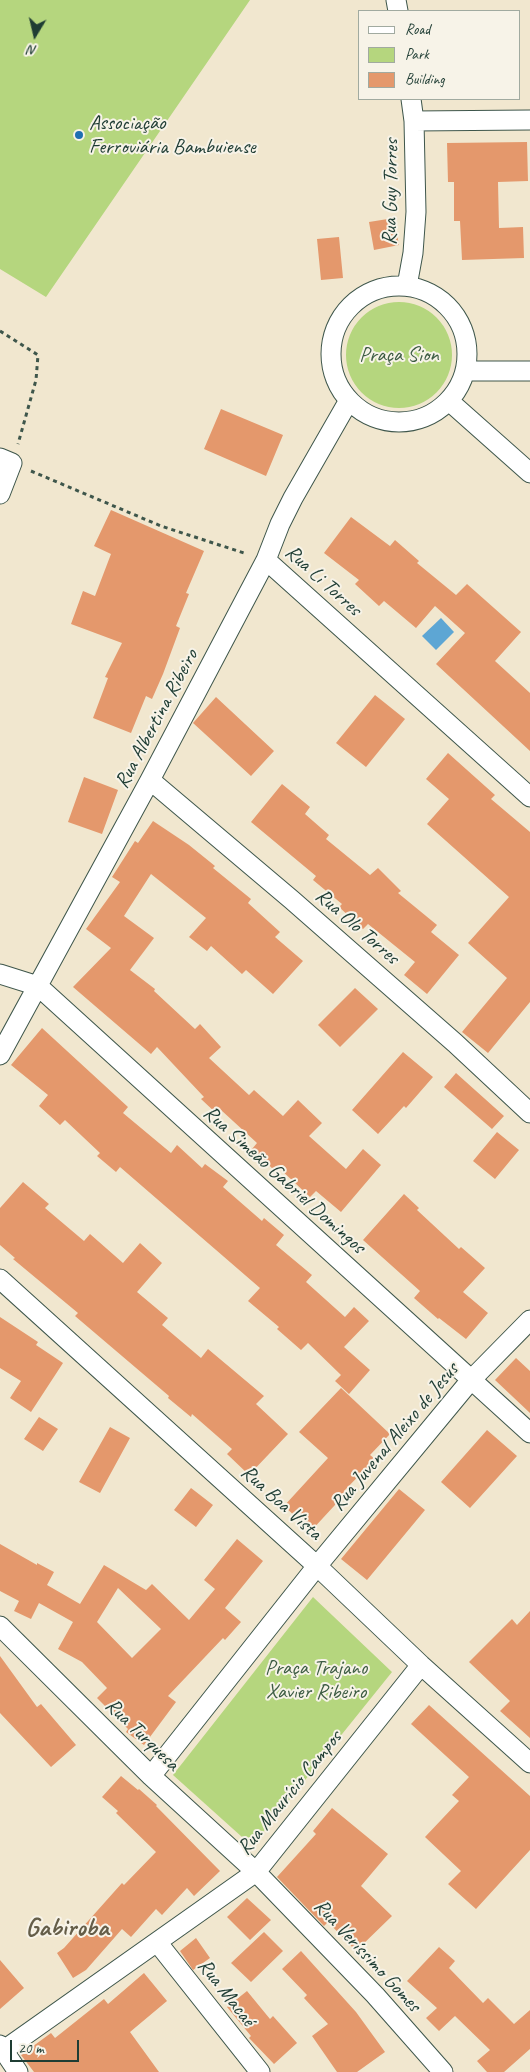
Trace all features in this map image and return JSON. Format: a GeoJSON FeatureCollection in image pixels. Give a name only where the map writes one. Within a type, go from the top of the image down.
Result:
{"type":"FeatureCollection","features":[{"type":"Feature","properties":{"kind":"street","name":"Rua Guy Torres"},"geometry":{"type":"LineString","coordinates":[[407,286],[413,253],[416,212],[414,121],[410,100]]}},
{"type":"Feature","properties":{"kind":"street"},"geometry":{"type":"LineString","coordinates":[[414,121],[530,120]]}},
{"type":"Feature","properties":{"kind":"street"},"geometry":{"type":"LineString","coordinates":[[407,286],[425,290],[444,302],[458,319],[467,340],[468,362],[465,371],[462,383],[449,402],[432,415],[409,422],[386,422],[364,414],[348,402],[334,379],[330,356],[333,334],[344,313],[360,297],[381,288],[407,286]]}},
{"type":"Feature","properties":{"kind":"street"},"geometry":{"type":"LineString","coordinates":[[465,371],[530,371]]}},
{"type":"Feature","properties":{"kind":"street","name":"Rua Albertina Ribeiro"},"geometry":{"type":"LineString","coordinates":[[0,1055],[150,780],[266,560],[280,524],[293,498],[348,402]]}},
{"type":"Feature","properties":{"kind":"street"},"geometry":{"type":"LineString","coordinates":[[449,402],[530,473]]}},
{"type":"Feature","properties":{"kind":"street"},"geometry":{"type":"LineString","coordinates":[[0,494],[6,461]]}},
{"type":"Feature","properties":{"kind":"street","name":"Rua Li Torres"},"geometry":{"type":"LineString","coordinates":[[266,560],[530,797]]}},
{"type":"Feature","properties":{"kind":"street","name":"Rua Olo Torres"},"geometry":{"type":"LineString","coordinates":[[150,780],[300,907],[455,1043],[530,1113]]}},
{"type":"Feature","properties":{"kind":"street","name":"Rua Simeão Gabriel Domingos"},"geometry":{"type":"LineString","coordinates":[[0,974],[38,986],[470,1381],[530,1433]]}},
{"type":"Feature","properties":{"kind":"street","name":"Rua Boa Vista"},"geometry":{"type":"LineString","coordinates":[[0,1279],[317,1566],[421,1665],[530,1763]]}},
{"type":"Feature","properties":{"kind":"street","name":"Rua Juvenal Aleixo de Jesus"},"geometry":{"type":"LineString","coordinates":[[151,1776],[317,1566],[470,1381],[530,1320]]}},
{"type":"Feature","properties":{"kind":"street","name":"Rua Turquesa"},"geometry":{"type":"LineString","coordinates":[[0,1626],[151,1776],[256,1872]]}},
{"type":"Feature","properties":{"kind":"street","name":"Rua Maurício Campos"},"geometry":{"type":"LineString","coordinates":[[2,2048],[256,1872],[421,1665]]}},
{"type":"Feature","properties":{"kind":"street","name":"Rua Veríssimo Gomes"},"geometry":{"type":"LineString","coordinates":[[256,1872],[375,1995],[443,2072]]}},
{"type":"Feature","properties":{"kind":"street","name":"Rua Macaé"},"geometry":{"type":"LineString","coordinates":[[157,1942],[260,2072]]}},
{"type":"Feature","properties":{"kind":"street"},"geometry":{"type":"LineString","coordinates":[[2,2048],[16,2071]]}},
{"type":"Feature","properties":{"kind":"path"},"geometry":{"type":"LineString","coordinates":[[0,331],[38,355],[36,380],[6,461]]}},
{"type":"Feature","properties":{"kind":"path","name":"Rua Li Torres"},"geometry":{"type":"LineString","coordinates":[[6,461],[161,526],[266,560]]}},
{"type":"Feature","properties":{"kind":"green space","name":"Associação Ferroviária Bambuiense"},"geometry":{"type":"Polygon","coordinates":[[[0,0],[250,0],[46,297],[0,269],[0,0]]]}},
{"type":"Feature","properties":{"kind":"green space","name":"Praça Sion"},"geometry":{"type":"Polygon","coordinates":[[[399,302],[419,306],[437,317],[448,335],[452,355],[448,375],[437,393],[419,404],[399,408],[379,404],[361,393],[350,375],[346,355],[350,335],[361,317],[379,306],[399,302]]]}},
{"type":"Feature","properties":{"kind":"green space","name":"Praça Trajano Xavier Ribeiro"},"geometry":{"type":"Polygon","coordinates":[[[313,1597],[392,1672],[252,1846],[173,1775],[313,1597]]]}},
{"type":"Feature","properties":{"kind":"water"},"geometry":{"type":"Polygon","coordinates":[[[441,618],[454,632],[436,650],[422,636],[441,618]]]}},
{"type":"Feature","properties":{"kind":"building"},"geometry":{"type":"Polygon","coordinates":[[[527,142],[528,181],[498,182],[499,228],[523,227],[524,258],[462,260],[460,221],[454,221],[454,182],[448,182],[447,143],[527,142]]]}},
{"type":"Feature","properties":{"kind":"building"},"geometry":{"type":"Polygon","coordinates":[[[394,218],[399,245],[374,250],[369,222],[394,218]]]}},
{"type":"Feature","properties":{"kind":"building"},"geometry":{"type":"Polygon","coordinates":[[[339,237],[343,278],[321,280],[317,239],[339,237]]]}},
{"type":"Feature","properties":{"kind":"building"},"geometry":{"type":"Polygon","coordinates":[[[221,409],[283,435],[266,476],[204,449],[221,409]]]}},
{"type":"Feature","properties":{"kind":"building"},"geometry":{"type":"Polygon","coordinates":[[[111,510],[204,551],[186,593],[189,594],[176,626],[180,628],[163,674],[152,699],[146,696],[131,733],[93,718],[108,678],[105,677],[122,643],[71,624],[83,591],[95,596],[111,554],[94,546],[111,510]]]}},
{"type":"Feature","properties":{"kind":"building"},"geometry":{"type":"Polygon","coordinates":[[[351,517],[390,546],[395,540],[419,561],[417,563],[456,595],[467,584],[521,632],[495,661],[530,693],[530,751],[436,664],[465,633],[435,606],[416,628],[384,601],[379,606],[355,584],[359,580],[324,553],[351,517]]]}},
{"type":"Feature","properties":{"kind":"building"},"geometry":{"type":"Polygon","coordinates":[[[375,695],[405,719],[366,767],[336,743],[375,695]]]}},
{"type":"Feature","properties":{"kind":"building"},"geometry":{"type":"Polygon","coordinates":[[[216,697],[274,751],[251,776],[193,723],[216,697]]]}},
{"type":"Feature","properties":{"kind":"building"},"geometry":{"type":"Polygon","coordinates":[[[448,753],[495,795],[491,799],[530,832],[530,1002],[488,1053],[462,1032],[507,978],[468,943],[509,897],[427,824],[449,799],[426,779],[448,753]]]}},
{"type":"Feature","properties":{"kind":"building"},"geometry":{"type":"Polygon","coordinates":[[[84,777],[118,790],[102,834],[68,822],[84,777]]]}},
{"type":"Feature","properties":{"kind":"building"},"geometry":{"type":"Polygon","coordinates":[[[282,784],[310,807],[305,814],[329,835],[326,839],[370,875],[378,868],[401,891],[398,893],[437,925],[431,932],[459,955],[427,994],[404,975],[415,962],[368,924],[363,929],[339,907],[342,904],[313,880],[316,876],[251,822],[282,784]]]}},
{"type":"Feature","properties":{"kind":"building"},"geometry":{"type":"Polygon","coordinates":[[[153,821],[189,845],[215,866],[213,868],[251,899],[248,903],[280,932],[275,937],[303,961],[273,994],[246,970],[242,974],[211,946],[207,951],[189,937],[206,918],[151,874],[124,916],[154,938],[130,970],[155,989],[154,991],[195,1029],[200,1024],[221,1047],[209,1058],[249,1095],[254,1090],[283,1116],[298,1100],[322,1123],[309,1136],[346,1169],[363,1149],[381,1165],[341,1212],[316,1191],[310,1197],[279,1168],[275,1171],[252,1149],[257,1143],[221,1110],[217,1114],[201,1099],[204,1097],[157,1047],[151,1054],[73,987],[111,948],[86,929],[120,882],[112,877],[135,841],[138,843],[153,821]]]}},
{"type":"Feature","properties":{"kind":"building"},"geometry":{"type":"Polygon","coordinates":[[[355,988],[378,1009],[340,1047],[318,1025],[355,988]]]}},
{"type":"Feature","properties":{"kind":"building"},"geometry":{"type":"Polygon","coordinates":[[[42,1028],[128,1107],[123,1113],[171,1153],[177,1145],[202,1168],[205,1164],[228,1181],[223,1187],[262,1221],[264,1218],[284,1235],[276,1245],[312,1275],[306,1282],[345,1317],[354,1307],[369,1321],[344,1347],[370,1370],[349,1394],[335,1381],[341,1375],[308,1343],[301,1350],[277,1329],[279,1327],[248,1301],[260,1288],[120,1167],[116,1172],[97,1156],[100,1153],[65,1120],[60,1125],[39,1106],[48,1095],[11,1065],[42,1028]]]}},
{"type":"Feature","properties":{"kind":"building"},"geometry":{"type":"Polygon","coordinates":[[[403,1052],[433,1077],[406,1108],[404,1106],[378,1134],[352,1110],[403,1052]]]}},
{"type":"Feature","properties":{"kind":"building"},"geometry":{"type":"Polygon","coordinates":[[[456,1073],[504,1116],[492,1129],[444,1087],[456,1073]]]}},
{"type":"Feature","properties":{"kind":"building"},"geometry":{"type":"Polygon","coordinates":[[[497,1132],[519,1150],[495,1179],[473,1161],[497,1132]]]}},
{"type":"Feature","properties":{"kind":"building"},"geometry":{"type":"Polygon","coordinates":[[[23,1182],[49,1204],[45,1208],[84,1241],[90,1234],[123,1263],[140,1243],[162,1263],[137,1292],[168,1318],[162,1325],[201,1358],[208,1349],[264,1396],[256,1404],[288,1434],[249,1475],[227,1454],[232,1449],[192,1414],[191,1417],[168,1398],[169,1396],[75,1316],[78,1313],[13,1259],[15,1258],[0,1245],[0,1208],[23,1182]]]}},
{"type":"Feature","properties":{"kind":"building"},"geometry":{"type":"Polygon","coordinates":[[[404,1194],[419,1208],[417,1210],[459,1249],[461,1247],[485,1268],[463,1292],[488,1313],[466,1339],[438,1319],[414,1298],[420,1291],[363,1240],[404,1194]]]}},
{"type":"Feature","properties":{"kind":"building"},"geometry":{"type":"Polygon","coordinates":[[[0,1317],[38,1342],[36,1345],[63,1363],[31,1412],[10,1398],[21,1381],[0,1368],[0,1317]]]}},
{"type":"Feature","properties":{"kind":"building"},"geometry":{"type":"Polygon","coordinates":[[[516,1358],[530,1371],[530,1413],[495,1380],[516,1358]]]}},
{"type":"Feature","properties":{"kind":"building"},"geometry":{"type":"Polygon","coordinates":[[[341,1388],[390,1434],[370,1455],[375,1459],[344,1491],[346,1493],[311,1531],[284,1506],[328,1458],[299,1432],[341,1388]]]}},
{"type":"Feature","properties":{"kind":"building"},"geometry":{"type":"Polygon","coordinates":[[[39,1417],[58,1429],[43,1451],[24,1439],[39,1417]]]}},
{"type":"Feature","properties":{"kind":"building"},"geometry":{"type":"Polygon","coordinates":[[[110,1427],[130,1438],[100,1493],[79,1482],[110,1427]]]}},
{"type":"Feature","properties":{"kind":"building"},"geometry":{"type":"Polygon","coordinates":[[[487,1430],[517,1456],[470,1508],[441,1482],[487,1430]]]}},
{"type":"Feature","properties":{"kind":"building"},"geometry":{"type":"Polygon","coordinates":[[[191,1488],[213,1505],[196,1527],[174,1510],[191,1488]]]}},
{"type":"Feature","properties":{"kind":"building"},"geometry":{"type":"Polygon","coordinates":[[[399,1489],[425,1510],[367,1580],[341,1559],[399,1489]]]}},
{"type":"Feature","properties":{"kind":"building"},"geometry":{"type":"Polygon","coordinates":[[[237,1539],[263,1561],[225,1608],[241,1622],[225,1640],[223,1638],[168,1696],[176,1702],[144,1745],[126,1732],[128,1729],[97,1698],[107,1688],[82,1662],[58,1649],[73,1622],[39,1603],[31,1619],[14,1611],[19,1601],[0,1591],[0,1544],[37,1565],[37,1563],[54,1572],[47,1585],[80,1604],[104,1565],[146,1590],[152,1584],[189,1620],[215,1589],[204,1580],[237,1539]],[[118,1588],[97,1622],[132,1658],[161,1629],[118,1588]]]}},
{"type":"Feature","properties":{"kind":"building"},"geometry":{"type":"Polygon","coordinates":[[[530,1611],[530,1738],[500,1711],[510,1701],[469,1662],[512,1619],[517,1625],[530,1611]]]}},
{"type":"Feature","properties":{"kind":"building"},"geometry":{"type":"Polygon","coordinates":[[[0,1656],[37,1707],[41,1704],[76,1745],[51,1767],[0,1713],[0,1656]]]}},
{"type":"Feature","properties":{"kind":"building"},"geometry":{"type":"Polygon","coordinates":[[[429,1705],[530,1796],[530,1850],[476,1909],[448,1884],[461,1871],[425,1837],[459,1801],[452,1795],[469,1777],[411,1724],[429,1705]]]}},
{"type":"Feature","properties":{"kind":"building"},"geometry":{"type":"Polygon","coordinates":[[[121,1776],[157,1805],[220,1871],[194,1896],[187,1888],[162,1915],[156,1909],[131,1937],[122,1929],[86,1970],[73,1978],[57,1953],[64,1948],[122,1883],[124,1885],[156,1852],[116,1813],[118,1811],[102,1797],[121,1776]]]}},
{"type":"Feature","properties":{"kind":"building"},"geometry":{"type":"Polygon","coordinates":[[[332,1808],[388,1854],[361,1886],[392,1916],[356,1951],[328,1922],[324,1926],[277,1877],[316,1834],[313,1831],[332,1808]]]}},
{"type":"Feature","properties":{"kind":"building"},"geometry":{"type":"Polygon","coordinates":[[[247,1898],[271,1920],[250,1940],[227,1917],[247,1898]]]}},
{"type":"Feature","properties":{"kind":"building"},"geometry":{"type":"Polygon","coordinates":[[[264,1932],[283,1951],[251,1982],[231,1963],[264,1932]]]}},
{"type":"Feature","properties":{"kind":"building"},"geometry":{"type":"Polygon","coordinates":[[[196,1938],[210,1958],[193,1970],[180,1951],[196,1938]]]}},
{"type":"Feature","properties":{"kind":"building"},"geometry":{"type":"Polygon","coordinates":[[[439,1947],[455,1961],[449,1968],[483,2003],[488,1998],[514,2024],[530,2010],[530,2049],[504,2072],[487,2072],[477,2061],[490,2050],[455,2016],[439,2031],[426,2018],[437,2008],[407,1981],[439,1947]]]}},
{"type":"Feature","properties":{"kind":"building"},"geometry":{"type":"Polygon","coordinates":[[[301,1951],[356,2012],[385,2052],[357,2072],[337,2072],[312,2036],[328,2024],[304,1998],[307,1995],[282,1969],[301,1951]]]}},
{"type":"Feature","properties":{"kind":"building"},"geometry":{"type":"Polygon","coordinates":[[[0,1960],[24,1988],[0,2009],[0,1960]]]}},
{"type":"Feature","properties":{"kind":"building"},"geometry":{"type":"Polygon","coordinates":[[[144,1973],[167,2001],[130,2032],[159,2072],[34,2072],[21,2055],[51,2033],[55,2038],[104,1999],[108,2004],[144,1973]]]}},
{"type":"Feature","properties":{"kind":"building"},"geometry":{"type":"Polygon","coordinates":[[[247,1991],[270,2019],[273,2016],[297,2043],[274,2064],[249,2038],[251,2036],[227,2007],[247,1991]]]}},
{"type":"Feature","properties":{"kind":"place","name":"Associação Ferroviária Bambuiense"},"geometry":{"type":"Point","coordinates":[79,135]}},
{"type":"Feature","properties":{"kind":"district","name":"Gabiroba"},"geometry":{"type":"Point","coordinates":[67,1928]}}]}
